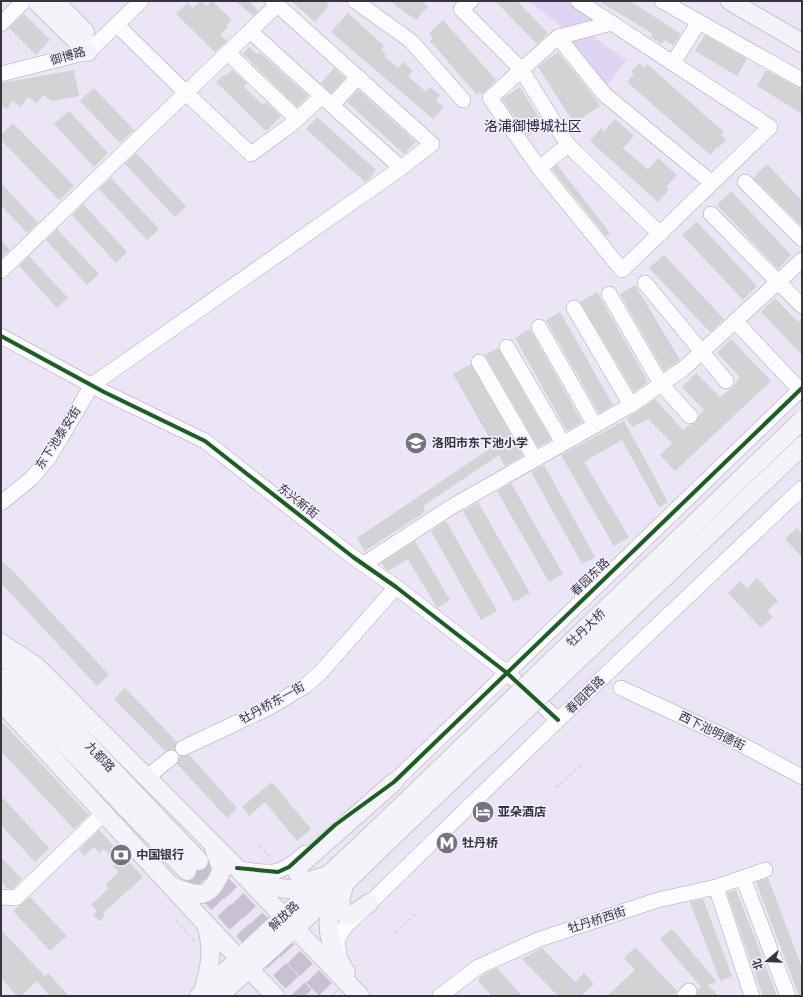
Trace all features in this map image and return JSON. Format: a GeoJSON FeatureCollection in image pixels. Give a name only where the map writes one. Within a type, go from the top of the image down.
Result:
{"type":"FeatureCollection","features":[{"type":"Feature","properties":{"kind":"main road"},"geometry":{"type":"LineString","coordinates":[[36,1],[92,48]]}},
{"type":"Feature","properties":{"kind":"main road"},"geometry":{"type":"LineString","coordinates":[[55,1],[92,48]]}},
{"type":"Feature","properties":{"kind":"main road"},"geometry":{"type":"LineString","coordinates":[[730,1],[802,43]]}},
{"type":"Feature","properties":{"kind":"main road","name":"牡丹大桥"},"geometry":{"type":"LineString","coordinates":[[376,841],[802,420]]}},
{"type":"Feature","properties":{"kind":"main road","name":"牡丹大桥"},"geometry":{"type":"LineString","coordinates":[[376,841],[802,446]]}},
{"type":"Feature","properties":{"kind":"main road"},"geometry":{"type":"LineString","coordinates":[[1,643],[36,666],[214,847],[237,868],[288,923],[360,996]]}},
{"type":"Feature","properties":{"kind":"main road","name":"九都路"},"geometry":{"type":"LineString","coordinates":[[1,653],[193,866],[1,678]]}},
{"type":"Feature","properties":{"kind":"main road"},"geometry":{"type":"LineString","coordinates":[[1,702],[274,996]]}},
{"type":"Feature","properties":{"kind":"main road"},"geometry":{"type":"LineString","coordinates":[[329,874],[309,881],[303,880],[297,872],[300,865],[394,782]]}},
{"type":"Feature","properties":{"kind":"main road","name":"解放路"},"geometry":{"type":"LineString","coordinates":[[207,995],[244,964],[288,923],[329,874],[376,841]]}},
{"type":"Feature","properties":{"kind":"main road","name":"解放路"},"geometry":{"type":"LineString","coordinates":[[288,923],[347,881],[376,841]]}},
{"type":"Feature","properties":{"kind":"main road"},"geometry":{"type":"LineString","coordinates":[[171,886],[192,895],[204,894],[215,886],[222,870],[214,847]]}},
{"type":"Feature","properties":{"kind":"main road"},"geometry":{"type":"LineString","coordinates":[[237,868],[261,882],[285,889],[305,888],[329,874]]}},
{"type":"Feature","properties":{"kind":"main road"},"geometry":{"type":"LineString","coordinates":[[347,881],[340,897],[342,912],[347,916],[352,915],[369,903]]}},
{"type":"Feature","properties":{"kind":"main road"},"geometry":{"type":"LineString","coordinates":[[347,881],[331,908],[328,931],[333,950],[342,966],[365,996]]}},
{"type":"Feature","properties":{"kind":"main road"},"geometry":{"type":"LineString","coordinates":[[206,924],[210,936],[212,958],[207,995]]}},
{"type":"Feature","properties":{"kind":"street"},"geometry":{"type":"LineString","coordinates":[[1,24],[24,1]]}},
{"type":"Feature","properties":{"kind":"street","name":"御博路"},"geometry":{"type":"LineString","coordinates":[[1,74],[92,48],[141,1]]}},
{"type":"Feature","properties":{"kind":"street"},"geometry":{"type":"LineString","coordinates":[[354,1],[411,41],[463,100]]}},
{"type":"Feature","properties":{"kind":"street"},"geometry":{"type":"LineString","coordinates":[[578,1],[612,23],[673,63],[770,127],[622,270],[539,168],[490,98],[558,37],[612,23]]}},
{"type":"Feature","properties":{"kind":"street"},"geometry":{"type":"LineString","coordinates":[[662,1],[802,80]]}},
{"type":"Feature","properties":{"kind":"street"},"geometry":{"type":"LineString","coordinates":[[1,271],[228,53],[275,3],[432,144],[401,168],[92,385]]}},
{"type":"Feature","properties":{"kind":"street"},"geometry":{"type":"LineString","coordinates":[[461,4],[521,69],[568,145],[660,234]]}},
{"type":"Feature","properties":{"kind":"street"},"geometry":{"type":"LineString","coordinates":[[673,63],[699,22]]}},
{"type":"Feature","properties":{"kind":"street"},"geometry":{"type":"LineString","coordinates":[[117,25],[186,93],[252,154],[297,119],[358,78]]}},
{"type":"Feature","properties":{"kind":"street"},"geometry":{"type":"LineString","coordinates":[[250,31],[401,168]]}},
{"type":"Feature","properties":{"kind":"street"},"geometry":{"type":"LineString","coordinates":[[558,37],[604,94],[712,183]]}},
{"type":"Feature","properties":{"kind":"street"},"geometry":{"type":"LineString","coordinates":[[228,53],[297,119]]}},
{"type":"Feature","properties":{"kind":"street"},"geometry":{"type":"LineString","coordinates":[[539,168],[568,145]]}},
{"type":"Feature","properties":{"kind":"street"},"geometry":{"type":"LineString","coordinates":[[745,182],[802,239]]}},
{"type":"Feature","properties":{"kind":"street"},"geometry":{"type":"LineString","coordinates":[[711,214],[802,306]]}},
{"type":"Feature","properties":{"kind":"street"},"geometry":{"type":"LineString","coordinates":[[364,564],[450,507],[631,405],[683,369],[802,260]]}},
{"type":"Feature","properties":{"kind":"street"},"geometry":{"type":"LineString","coordinates":[[645,283],[726,381]]}},
{"type":"Feature","properties":{"kind":"street"},"geometry":{"type":"LineString","coordinates":[[609,294],[661,384],[690,416]]}},
{"type":"Feature","properties":{"kind":"street"},"geometry":{"type":"LineString","coordinates":[[574,308],[631,405]]}},
{"type":"Feature","properties":{"kind":"street"},"geometry":{"type":"LineString","coordinates":[[735,321],[801,389]]}},
{"type":"Feature","properties":{"kind":"street"},"geometry":{"type":"LineString","coordinates":[[539,327],[595,425]]}},
{"type":"Feature","properties":{"kind":"street","name":"东兴新街"},"geometry":{"type":"LineString","coordinates":[[1,336],[92,385],[205,441],[507,672],[558,720]]}},
{"type":"Feature","properties":{"kind":"street"},"geometry":{"type":"LineString","coordinates":[[507,346],[563,443]]}},
{"type":"Feature","properties":{"kind":"street"},"geometry":{"type":"LineString","coordinates":[[479,362],[535,459]]}},
{"type":"Feature","properties":{"kind":"street","name":"东下池泰安街"},"geometry":{"type":"LineString","coordinates":[[1,503],[32,478],[50,456],[92,385]]}},
{"type":"Feature","properties":{"kind":"street","name":"春园东路"},"geometry":{"type":"LineString","coordinates":[[237,868],[278,872],[289,867],[335,825],[394,782],[801,389]]}},
{"type":"Feature","properties":{"kind":"street","name":"春园西路"},"geometry":{"type":"LineString","coordinates":[[342,966],[337,940],[344,928],[558,720],[802,488]]}},
{"type":"Feature","properties":{"kind":"street","name":"牡丹桥东一街"},"geometry":{"type":"LineString","coordinates":[[146,778],[177,753],[268,708],[305,686],[321,672],[396,587]]}},
{"type":"Feature","properties":{"kind":"street","name":"西下池明德街"},"geometry":{"type":"LineString","coordinates":[[621,688],[733,740],[802,777]]}},
{"type":"Feature","properties":{"kind":"street"},"geometry":{"type":"LineString","coordinates":[[1,897],[16,898],[104,812]]}},
{"type":"Feature","properties":{"kind":"street","name":"牡丹桥西街"},"geometry":{"type":"LineString","coordinates":[[440,996],[478,967],[540,939],[658,900],[716,887],[765,870]]}},
{"type":"Feature","properties":{"kind":"street"},"geometry":{"type":"LineString","coordinates":[[743,878],[788,996]]}},
{"type":"Feature","properties":{"kind":"street"},"geometry":{"type":"LineString","coordinates":[[716,887],[752,996]]}},
{"type":"Feature","properties":{"kind":"path"},"geometry":{"type":"LineString","coordinates":[[556,788],[582,764]]}},
{"type":"Feature","properties":{"kind":"path"},"geometry":{"type":"LineString","coordinates":[[259,845],[273,860]]}},
{"type":"Feature","properties":{"kind":"path"},"geometry":{"type":"LineString","coordinates":[[395,933],[419,911]]}},
{"type":"Feature","properties":{"kind":"path"},"geometry":{"type":"LineString","coordinates":[[176,920],[199,945]]}},
{"type":"Feature","properties":{"kind":"shaded area"},"geometry":{"type":"Polygon","coordinates":[[[530,1],[568,1],[596,20],[563,28],[530,1]]]}},
{"type":"Feature","properties":{"kind":"shaded area"},"geometry":{"type":"Polygon","coordinates":[[[589,33],[626,61],[606,87],[570,38],[589,33]]]}},
{"type":"Feature","properties":{"kind":"building"},"geometry":{"type":"Polygon","coordinates":[[[200,1],[207,6],[212,1],[232,20],[226,25],[228,27],[220,35],[227,41],[215,52],[176,14],[187,3],[193,8],[200,1]]]}},
{"type":"Feature","properties":{"kind":"building"},"geometry":{"type":"Polygon","coordinates":[[[236,1],[249,1],[258,11],[253,16],[236,1]]]}},
{"type":"Feature","properties":{"kind":"building"},"geometry":{"type":"Polygon","coordinates":[[[291,1],[325,1],[329,5],[315,22],[291,1]]]}},
{"type":"Feature","properties":{"kind":"building"},"geometry":{"type":"Polygon","coordinates":[[[390,1],[421,1],[428,6],[416,20],[390,1]]]}},
{"type":"Feature","properties":{"kind":"building"},"geometry":{"type":"Polygon","coordinates":[[[495,1],[517,1],[548,33],[537,44],[495,1]]]}},
{"type":"Feature","properties":{"kind":"building"},"geometry":{"type":"Polygon","coordinates":[[[599,1],[630,1],[681,34],[673,45],[664,40],[662,44],[651,37],[653,34],[599,1]]]}},
{"type":"Feature","properties":{"kind":"building"},"geometry":{"type":"Polygon","coordinates":[[[348,13],[384,46],[381,49],[386,54],[384,56],[398,68],[403,62],[413,71],[408,76],[426,92],[430,87],[440,95],[435,100],[444,107],[433,119],[331,32],[348,13]]]}},
{"type":"Feature","properties":{"kind":"building"},"geometry":{"type":"Polygon","coordinates":[[[24,14],[50,40],[36,55],[9,28],[24,14]]]}},
{"type":"Feature","properties":{"kind":"building"},"geometry":{"type":"Polygon","coordinates":[[[443,20],[496,80],[482,94],[480,92],[477,95],[430,41],[433,38],[429,33],[443,20]]]}},
{"type":"Feature","properties":{"kind":"building"},"geometry":{"type":"Polygon","coordinates":[[[705,35],[747,59],[737,76],[695,51],[705,35]]]}},
{"type":"Feature","properties":{"kind":"building"},"geometry":{"type":"Polygon","coordinates":[[[249,47],[257,54],[259,52],[308,96],[297,107],[243,54],[249,47]]]}},
{"type":"Feature","properties":{"kind":"building"},"geometry":{"type":"Polygon","coordinates":[[[558,52],[600,106],[574,123],[538,67],[558,52]]]}},
{"type":"Feature","properties":{"kind":"building"},"geometry":{"type":"Polygon","coordinates":[[[639,63],[644,68],[647,64],[724,132],[721,135],[726,140],[710,155],[627,82],[634,74],[631,72],[639,63]]]}},
{"type":"Feature","properties":{"kind":"building"},"geometry":{"type":"Polygon","coordinates":[[[334,68],[345,78],[331,93],[321,83],[334,68]]]}},
{"type":"Feature","properties":{"kind":"building"},"geometry":{"type":"Polygon","coordinates":[[[74,70],[79,96],[52,101],[43,95],[37,103],[28,97],[21,107],[12,101],[7,109],[1,105],[1,83],[74,70]]]}},
{"type":"Feature","properties":{"kind":"building"},"geometry":{"type":"Polygon","coordinates":[[[232,70],[247,83],[244,87],[263,105],[266,102],[281,116],[266,131],[216,82],[232,70]]]}},
{"type":"Feature","properties":{"kind":"building"},"geometry":{"type":"Polygon","coordinates":[[[766,70],[802,90],[802,114],[757,86],[766,70]]]}},
{"type":"Feature","properties":{"kind":"building"},"geometry":{"type":"Polygon","coordinates":[[[520,87],[544,126],[528,136],[502,99],[520,87]]]}},
{"type":"Feature","properties":{"kind":"building"},"geometry":{"type":"Polygon","coordinates":[[[94,88],[134,130],[120,143],[80,101],[94,88]]]}},
{"type":"Feature","properties":{"kind":"building"},"geometry":{"type":"Polygon","coordinates":[[[358,90],[416,142],[404,154],[347,102],[358,90]]]}},
{"type":"Feature","properties":{"kind":"building"},"geometry":{"type":"Polygon","coordinates":[[[69,111],[108,153],[94,167],[54,124],[69,111]]]}},
{"type":"Feature","properties":{"kind":"building"},"geometry":{"type":"Polygon","coordinates":[[[317,117],[376,170],[367,181],[365,182],[306,129],[317,117]]]}},
{"type":"Feature","properties":{"kind":"building"},"geometry":{"type":"Polygon","coordinates":[[[615,119],[634,136],[623,148],[648,170],[658,158],[677,175],[666,187],[669,190],[658,202],[590,141],[601,128],[604,131],[615,119]]]}},
{"type":"Feature","properties":{"kind":"building"},"geometry":{"type":"Polygon","coordinates":[[[13,123],[74,186],[59,200],[1,140],[1,135],[13,123]]]}},
{"type":"Feature","properties":{"kind":"building"},"geometry":{"type":"Polygon","coordinates":[[[136,153],[186,206],[175,217],[125,164],[136,153]]]}},
{"type":"Feature","properties":{"kind":"building"},"geometry":{"type":"Polygon","coordinates":[[[767,164],[802,201],[802,226],[753,178],[767,164]]]}},
{"type":"Feature","properties":{"kind":"building"},"geometry":{"type":"Polygon","coordinates":[[[557,165],[610,233],[606,236],[552,169],[557,165]]]}},
{"type":"Feature","properties":{"kind":"building"},"geometry":{"type":"Polygon","coordinates":[[[111,178],[159,229],[147,240],[99,189],[111,178]]]}},
{"type":"Feature","properties":{"kind":"building"},"geometry":{"type":"Polygon","coordinates":[[[1,183],[38,223],[27,233],[1,205],[1,183]]]}},
{"type":"Feature","properties":{"kind":"building"},"geometry":{"type":"Polygon","coordinates":[[[731,191],[791,255],[778,269],[717,205],[731,191]]]}},
{"type":"Feature","properties":{"kind":"building"},"geometry":{"type":"Polygon","coordinates":[[[83,204],[127,252],[116,263],[72,215],[83,204]]]}},
{"type":"Feature","properties":{"kind":"building"},"geometry":{"type":"Polygon","coordinates":[[[697,222],[757,286],[743,300],[682,235],[697,222]]]}},
{"type":"Feature","properties":{"kind":"building"},"geometry":{"type":"Polygon","coordinates":[[[57,229],[99,274],[87,285],[46,240],[57,229]]]}},
{"type":"Feature","properties":{"kind":"building"},"geometry":{"type":"Polygon","coordinates":[[[1,240],[10,250],[1,258],[1,240]]]}},
{"type":"Feature","properties":{"kind":"building"},"geometry":{"type":"Polygon","coordinates":[[[664,255],[724,319],[710,332],[649,268],[664,255]]]}},
{"type":"Feature","properties":{"kind":"building"},"geometry":{"type":"Polygon","coordinates":[[[29,256],[68,298],[57,308],[19,266],[29,256]]]}},
{"type":"Feature","properties":{"kind":"building"},"geometry":{"type":"Polygon","coordinates":[[[635,285],[680,360],[664,371],[620,294],[635,285]]]}},
{"type":"Feature","properties":{"kind":"building"},"geometry":{"type":"Polygon","coordinates":[[[597,292],[648,382],[634,392],[580,302],[597,292]]]}},
{"type":"Feature","properties":{"kind":"building"},"geometry":{"type":"Polygon","coordinates":[[[775,298],[798,322],[802,318],[802,355],[761,312],[775,298]]]}},
{"type":"Feature","properties":{"kind":"building"},"geometry":{"type":"Polygon","coordinates":[[[560,312],[613,405],[599,413],[546,320],[560,312]]]}},
{"type":"Feature","properties":{"kind":"building"},"geometry":{"type":"Polygon","coordinates":[[[530,329],[582,422],[567,431],[515,338],[530,329]]]}},
{"type":"Feature","properties":{"kind":"building"},"geometry":{"type":"Polygon","coordinates":[[[731,339],[771,381],[675,471],[660,455],[672,443],[648,419],[633,427],[626,419],[655,399],[683,430],[689,425],[696,423],[699,415],[704,410],[682,387],[696,373],[720,397],[732,388],[740,377],[717,353],[731,339]]]}},
{"type":"Feature","properties":{"kind":"building"},"geometry":{"type":"Polygon","coordinates":[[[498,348],[551,440],[538,447],[485,355],[498,348]]]}},
{"type":"Feature","properties":{"kind":"building"},"geometry":{"type":"Polygon","coordinates":[[[471,364],[523,456],[505,466],[499,455],[423,506],[425,512],[365,551],[357,538],[494,446],[453,374],[471,364]]]}},
{"type":"Feature","properties":{"kind":"building"},"geometry":{"type":"Polygon","coordinates":[[[624,421],[668,502],[659,507],[622,440],[584,462],[629,537],[614,546],[561,455],[624,421]]]}},
{"type":"Feature","properties":{"kind":"building"},"geometry":{"type":"Polygon","coordinates":[[[544,465],[595,557],[582,564],[531,472],[544,465]]]}},
{"type":"Feature","properties":{"kind":"building"},"geometry":{"type":"Polygon","coordinates":[[[511,483],[563,574],[549,582],[497,491],[511,483]]]}},
{"type":"Feature","properties":{"kind":"building"},"geometry":{"type":"Polygon","coordinates":[[[478,502],[530,593],[514,602],[463,511],[478,502]]]}},
{"type":"Feature","properties":{"kind":"building"},"geometry":{"type":"Polygon","coordinates":[[[446,521],[497,611],[481,620],[431,531],[446,521]]]}},
{"type":"Feature","properties":{"kind":"building"},"geometry":{"type":"Polygon","coordinates":[[[797,528],[802,533],[802,557],[785,539],[797,528]]]}},
{"type":"Feature","properties":{"kind":"building"},"geometry":{"type":"Polygon","coordinates":[[[415,541],[450,600],[437,608],[408,559],[388,571],[381,563],[415,541]]]}},
{"type":"Feature","properties":{"kind":"building"},"geometry":{"type":"Polygon","coordinates":[[[1,561],[12,570],[109,675],[97,686],[1,583],[1,561]]]}},
{"type":"Feature","properties":{"kind":"building"},"geometry":{"type":"Polygon","coordinates":[[[757,578],[778,601],[767,611],[773,617],[761,628],[728,593],[740,581],[747,588],[757,578]]]}},
{"type":"Feature","properties":{"kind":"building"},"geometry":{"type":"Polygon","coordinates":[[[125,688],[177,742],[174,750],[165,751],[114,699],[125,688]]]}},
{"type":"Feature","properties":{"kind":"building"},"geometry":{"type":"Polygon","coordinates":[[[1,721],[89,815],[74,829],[1,751],[1,721]]]}},
{"type":"Feature","properties":{"kind":"building"},"geometry":{"type":"Polygon","coordinates":[[[189,755],[237,808],[227,818],[177,764],[180,756],[189,755]]]}},
{"type":"Feature","properties":{"kind":"building"},"geometry":{"type":"Polygon","coordinates":[[[272,782],[311,829],[297,841],[265,802],[249,816],[242,807],[272,782]]]}},
{"type":"Feature","properties":{"kind":"building"},"geometry":{"type":"Polygon","coordinates":[[[1,796],[49,848],[35,862],[1,825],[1,796]]]}},
{"type":"Feature","properties":{"kind":"building"},"geometry":{"type":"Polygon","coordinates":[[[99,830],[143,877],[103,913],[105,916],[99,921],[93,915],[97,911],[91,905],[109,888],[105,885],[119,872],[113,866],[117,863],[104,849],[99,853],[94,847],[84,856],[79,850],[99,830]]]}},
{"type":"Feature","properties":{"kind":"building"},"geometry":{"type":"Polygon","coordinates":[[[1,857],[22,879],[12,889],[7,888],[1,882],[1,857]]]}},
{"type":"Feature","properties":{"kind":"building"},"geometry":{"type":"Polygon","coordinates":[[[768,878],[802,968],[802,996],[799,996],[756,882],[768,878]]]}},
{"type":"Feature","properties":{"kind":"building"},"geometry":{"type":"Polygon","coordinates":[[[736,890],[777,996],[763,996],[727,893],[736,890]]]}},
{"type":"Feature","properties":{"kind":"building"},"geometry":{"type":"Polygon","coordinates":[[[30,897],[67,936],[50,951],[13,911],[30,897]]]}},
{"type":"Feature","properties":{"kind":"building"},"geometry":{"type":"Polygon","coordinates":[[[703,899],[732,976],[720,981],[690,902],[703,899]]]}},
{"type":"Feature","properties":{"kind":"building"},"geometry":{"type":"Polygon","coordinates":[[[672,929],[717,982],[708,985],[718,996],[696,996],[701,987],[660,939],[672,929]]]}},
{"type":"Feature","properties":{"kind":"building"},"geometry":{"type":"Polygon","coordinates":[[[1,930],[45,976],[48,973],[69,996],[50,996],[37,981],[21,996],[17,996],[1,978],[1,930]]]}},
{"type":"Feature","properties":{"kind":"building"},"geometry":{"type":"Polygon","coordinates":[[[635,947],[677,991],[673,996],[607,996],[635,970],[624,958],[635,947]]]}},
{"type":"Feature","properties":{"kind":"building"},"geometry":{"type":"Polygon","coordinates":[[[542,948],[575,982],[584,973],[594,984],[581,996],[558,996],[522,959],[542,948]]]}},
{"type":"Feature","properties":{"kind":"building"},"geometry":{"type":"Polygon","coordinates":[[[497,968],[522,996],[492,996],[478,981],[483,975],[497,968]]]}},
{"type":"Feature","properties":{"kind":"tunnel"},"geometry":{"type":"LineString","coordinates":[[199,861],[332,996]]}},
{"type":"Feature","properties":{"kind":"tunnel"},"geometry":{"type":"LineString","coordinates":[[187,871],[305,996]]}},
{"type":"Feature","properties":{"kind":"cycle path"},"geometry":{"type":"LineString","coordinates":[[1,336],[104,392],[205,441],[353,557],[396,587],[507,673],[558,720]]}},
{"type":"Feature","properties":{"kind":"cycle path"},"geometry":{"type":"LineString","coordinates":[[237,868],[278,872],[289,867],[335,825],[394,782],[802,388]]}},
{"type":"Feature","properties":{"kind":"place","name":"洛阳市东下池小学"},"geometry":{"type":"Point","coordinates":[416,443]}},
{"type":"Feature","properties":{"kind":"place","name":"亚朵酒店"},"geometry":{"type":"Point","coordinates":[483,812]}},
{"type":"Feature","properties":{"kind":"place","name":"牡丹桥"},"geometry":{"type":"Point","coordinates":[447,843]}},
{"type":"Feature","properties":{"kind":"place","name":"中国银行"},"geometry":{"type":"Point","coordinates":[121,855]}},
{"type":"Feature","properties":{"kind":"district","name":"洛浦御博城社区"},"geometry":{"type":"Point","coordinates":[533,126]}}]}
